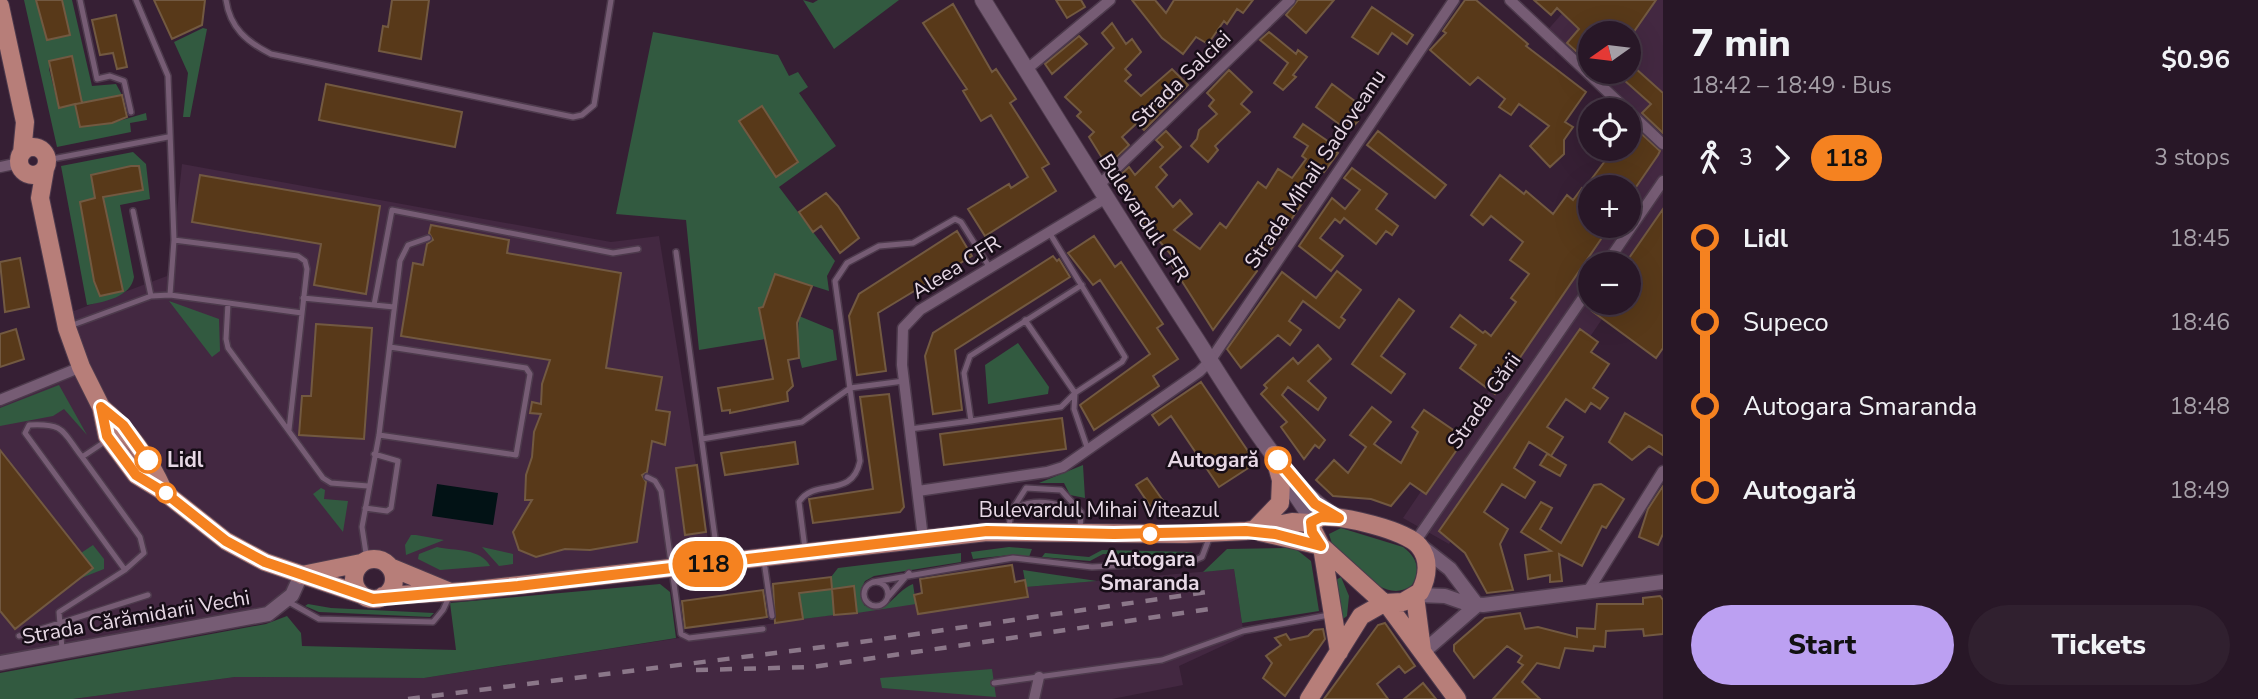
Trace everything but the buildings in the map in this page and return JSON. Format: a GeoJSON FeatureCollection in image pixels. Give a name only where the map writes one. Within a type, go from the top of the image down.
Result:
{"type":"FeatureCollection","features":[{"type":"Feature","properties":{"kind":"main road","name":"Bulevardul CFR"},"geometry":{"type":"LineString","coordinates":[[983,0],[1210,361],[1275,455],[1315,504],[1339,518]]}},
{"type":"Feature","properties":{"kind":"main road"},"geometry":{"type":"LineString","coordinates":[[0,6],[25,122],[45,160],[40,198]]}},
{"type":"Feature","properties":{"kind":"main road"},"geometry":{"type":"LineString","coordinates":[[25,122],[22,163],[40,198],[67,328],[81,368],[101,407],[109,439],[136,475],[164,492],[226,541],[265,562],[301,575],[373,599],[383,596],[393,584],[390,567],[380,559],[301,575]]}},
{"type":"Feature","properties":{"kind":"main road"},"geometry":{"type":"LineString","coordinates":[[22,163],[31,147],[45,160]]}},
{"type":"Feature","properties":{"kind":"main road"},"geometry":{"type":"LineString","coordinates":[[22,163],[39,175],[45,160]]}},
{"type":"Feature","properties":{"kind":"main road"},"geometry":{"type":"LineString","coordinates":[[101,407],[123,425],[152,465],[164,492]]}},
{"type":"Feature","properties":{"kind":"main road","name":"Bulevardul CFR"},"geometry":{"type":"LineString","coordinates":[[1275,455],[1298,502],[1312,522]]}},
{"type":"Feature","properties":{"kind":"main road"},"geometry":{"type":"LineString","coordinates":[[1250,530],[1280,503],[1281,480],[1275,455]]}},
{"type":"Feature","properties":{"kind":"main road","name":"Bulevardul Mihai Viteazul"},"geometry":{"type":"LineString","coordinates":[[383,596],[451,593],[719,564],[923,538],[1009,531],[1210,533],[1312,522],[1321,517],[1339,518],[1385,530],[1416,543]]}},
{"type":"Feature","properties":{"kind":"main road"},"geometry":{"type":"LineString","coordinates":[[1312,522],[1313,535],[1322,546],[1385,603],[1457,699]]}},
{"type":"Feature","properties":{"kind":"main road","name":"Bulevardul Mihai Viteazul"},"geometry":{"type":"LineString","coordinates":[[1250,530],[1322,546]]}},
{"type":"Feature","properties":{"kind":"main road"},"geometry":{"type":"LineString","coordinates":[[1416,543],[1427,570],[1416,596],[1422,653]]}},
{"type":"Feature","properties":{"kind":"main road"},"geometry":{"type":"LineString","coordinates":[[1322,546],[1339,652]]}},
{"type":"Feature","properties":{"kind":"main road"},"geometry":{"type":"LineString","coordinates":[[362,595],[354,579],[364,562]]}},
{"type":"Feature","properties":{"kind":"main road","name":"Bulevardul Mihai Viteazul"},"geometry":{"type":"LineString","coordinates":[[390,567],[451,593]]}},
{"type":"Feature","properties":{"kind":"main road"},"geometry":{"type":"LineString","coordinates":[[1309,699],[1361,616],[1385,603],[1403,602],[1416,596]]}},
{"type":"Feature","properties":{"kind":"street"},"geometry":{"type":"LineString","coordinates":[[1026,70],[1110,0]]}},
{"type":"Feature","properties":{"kind":"street","name":"Strada Salciei"},"geometry":{"type":"LineString","coordinates":[[1102,192],[1290,0]]}},
{"type":"Feature","properties":{"kind":"street","name":"Strada Mihail Sadoveanu"},"geometry":{"type":"LineString","coordinates":[[918,491],[1054,470],[1088,450],[1199,372],[1210,361],[1454,0]]}},
{"type":"Feature","properties":{"kind":"street"},"geometry":{"type":"LineString","coordinates":[[1510,0],[1614,98]]}},
{"type":"Feature","properties":{"kind":"street"},"geometry":{"type":"LineString","coordinates":[[1641,123],[1663,144]]}},
{"type":"Feature","properties":{"kind":"street"},"geometry":{"type":"LineString","coordinates":[[0,167],[22,163]]}},
{"type":"Feature","properties":{"kind":"street"},"geometry":{"type":"LineString","coordinates":[[1614,252],[1663,181]]}},
{"type":"Feature","properties":{"kind":"street","name":"Aleea CFR"},"geometry":{"type":"LineString","coordinates":[[923,538],[900,342],[903,328],[910,318],[1049,232],[1102,192]]}},
{"type":"Feature","properties":{"kind":"street","name":"Strada Gării"},"geometry":{"type":"LineString","coordinates":[[1416,543],[1578,305]]}},
{"type":"Feature","properties":{"kind":"street"},"geometry":{"type":"LineString","coordinates":[[0,400],[81,368]]}},
{"type":"Feature","properties":{"kind":"street"},"geometry":{"type":"LineString","coordinates":[[1588,592],[1663,471]]}},
{"type":"Feature","properties":{"kind":"street"},"geometry":{"type":"LineString","coordinates":[[1416,543],[1450,569],[1477,605]]}},
{"type":"Feature","properties":{"kind":"street"},"geometry":{"type":"LineString","coordinates":[[287,601],[301,575]]}},
{"type":"Feature","properties":{"kind":"street"},"geometry":{"type":"LineString","coordinates":[[1416,596],[1446,596],[1477,605],[1663,582]]}},
{"type":"Feature","properties":{"kind":"street","name":"Strada Cărămidarii Vechi"},"geometry":{"type":"LineString","coordinates":[[0,663],[268,614],[287,601]]}},
{"type":"Feature","properties":{"kind":"street"},"geometry":{"type":"LineString","coordinates":[[1422,653],[1477,605]]}},
{"type":"Feature","properties":{"kind":"street"},"geometry":{"type":"LineString","coordinates":[[1034,699],[1039,677]]}},
{"type":"Feature","properties":{"kind":"lane"},"geometry":{"type":"LineString","coordinates":[[80,0],[97,79],[110,76],[124,81],[131,112]]}},
{"type":"Feature","properties":{"kind":"lane"},"geometry":{"type":"LineString","coordinates":[[136,0],[168,76],[168,137],[174,240],[170,295]]}},
{"type":"Feature","properties":{"kind":"lane"},"geometry":{"type":"LineString","coordinates":[[226,0],[235,27],[248,43],[271,54],[573,117],[582,115],[594,104],[611,0]]}},
{"type":"Feature","properties":{"kind":"lane"},"geometry":{"type":"LineString","coordinates":[[45,160],[168,137]]}},
{"type":"Feature","properties":{"kind":"lane"},"geometry":{"type":"LineString","coordinates":[[374,305],[392,210],[613,253],[638,249]]}},
{"type":"Feature","properties":{"kind":"lane"},"geometry":{"type":"LineString","coordinates":[[133,211],[151,296]]}},
{"type":"Feature","properties":{"kind":"lane"},"geometry":{"type":"LineString","coordinates":[[805,552],[799,502],[811,492],[850,481],[858,474],[860,461],[835,281],[838,272],[847,263],[878,246],[913,243],[955,219],[961,222],[990,268]]}},
{"type":"Feature","properties":{"kind":"lane"},"geometry":{"type":"LineString","coordinates":[[910,429],[1061,407],[1075,393],[1122,362],[1125,356],[1049,232]]}},
{"type":"Feature","properties":{"kind":"lane"},"geometry":{"type":"LineString","coordinates":[[364,562],[362,537],[365,508],[379,435],[394,307],[404,249],[413,241],[428,238]]}},
{"type":"Feature","properties":{"kind":"lane"},"geometry":{"type":"LineString","coordinates":[[174,240],[298,256],[305,261],[307,269],[289,430]]}},
{"type":"Feature","properties":{"kind":"lane"},"geometry":{"type":"LineString","coordinates":[[676,252],[719,564]]}},
{"type":"Feature","properties":{"kind":"lane"},"geometry":{"type":"LineString","coordinates":[[971,421],[965,362],[977,349],[1082,285]]}},
{"type":"Feature","properties":{"kind":"lane"},"geometry":{"type":"LineString","coordinates":[[67,328],[151,296],[170,295],[302,313]]}},
{"type":"Feature","properties":{"kind":"lane"},"geometry":{"type":"LineString","coordinates":[[303,299],[394,307]]}},
{"type":"Feature","properties":{"kind":"lane"},"geometry":{"type":"LineString","coordinates":[[228,303],[227,345],[328,482],[368,486]]}},
{"type":"Feature","properties":{"kind":"lane"},"geometry":{"type":"LineString","coordinates":[[1025,320],[1075,393],[1074,409],[1088,450]]}},
{"type":"Feature","properties":{"kind":"lane"},"geometry":{"type":"LineString","coordinates":[[379,435],[516,455],[530,374],[526,368],[390,347]]}},
{"type":"Feature","properties":{"kind":"lane"},"geometry":{"type":"LineString","coordinates":[[702,439],[805,421],[849,388],[904,381]]}},
{"type":"Feature","properties":{"kind":"lane"},"geometry":{"type":"LineString","coordinates":[[63,652],[59,612],[125,570],[144,553],[140,537],[57,426],[29,425],[26,429],[27,438],[125,570]]}},
{"type":"Feature","properties":{"kind":"lane"},"geometry":{"type":"LineString","coordinates":[[82,457],[109,439]]}},
{"type":"Feature","properties":{"kind":"lane"},"geometry":{"type":"LineString","coordinates":[[365,508],[387,511],[391,508],[398,461],[374,454]]}},
{"type":"Feature","properties":{"kind":"lane"},"geometry":{"type":"LineString","coordinates":[[647,477],[655,481],[661,491],[681,634],[685,638],[764,629]]}},
{"type":"Feature","properties":{"kind":"lane"},"geometry":{"type":"LineString","coordinates":[[1009,531],[1011,512],[1026,488],[1061,490],[1081,512],[1080,533]]}},
{"type":"Feature","properties":{"kind":"lane"},"geometry":{"type":"LineString","coordinates":[[1011,512],[1025,502],[1060,505],[1081,512]]}},
{"type":"Feature","properties":{"kind":"lane"},"geometry":{"type":"LineString","coordinates":[[909,573],[885,600],[875,606],[865,599],[864,591],[873,582],[909,573],[1013,558],[1092,567],[1191,562],[1202,557],[1208,548],[1210,533]]}},
{"type":"Feature","properties":{"kind":"lane"},"geometry":{"type":"LineString","coordinates":[[764,558],[772,616]]}},
{"type":"Feature","properties":{"kind":"lane"},"geometry":{"type":"LineString","coordinates":[[873,582],[881,583],[886,589],[885,600]]}},
{"type":"Feature","properties":{"kind":"lane"},"geometry":{"type":"LineString","coordinates":[[287,601],[319,619],[433,622],[443,610],[451,593]]}},
{"type":"Feature","properties":{"kind":"lane"},"geometry":{"type":"LineString","coordinates":[[19,636],[58,621],[148,595]]}},
{"type":"Feature","properties":{"kind":"lane"},"geometry":{"type":"LineString","coordinates":[[994,683],[1162,660],[1243,631],[1333,614]]}},
{"type":"Feature","properties":{"kind":"shaded area"},"geometry":{"type":"Polygon","coordinates":[[[1574,0],[1663,0],[1663,230],[1641,252],[1583,252],[1593,238],[1641,238],[1641,175],[1635,175],[1659,140],[1641,123],[1641,98],[1614,98],[1599,84],[1642,84],[1642,21],[1578,21],[1578,64],[1545,33],[1574,0]]]}},
{"type":"Feature","properties":{"kind":"shaded area"},"geometry":{"type":"Polygon","coordinates":[[[182,164],[611,242],[659,236],[712,564],[452,591],[373,556],[301,574],[279,608],[0,663],[0,400],[81,367],[66,314],[167,276],[174,240],[182,164]]]}},
{"type":"Feature","properties":{"kind":"shaded area"},"geometry":{"type":"Polygon","coordinates":[[[1578,260],[1578,315],[1605,315],[1449,544],[1403,518],[1578,260]]]}},
{"type":"Feature","properties":{"kind":"shaded area"},"geometry":{"type":"Polygon","coordinates":[[[437,484],[498,493],[493,525],[432,516],[437,484]]]}},
{"type":"Feature","properties":{"kind":"shaded area"},"geometry":{"type":"Polygon","coordinates":[[[1234,569],[1244,636],[1179,666],[1183,685],[1112,699],[73,699],[235,677],[424,678],[1026,587],[1234,569]]]}},
{"type":"Feature","properties":{"kind":"green space"},"geometry":{"type":"Polygon","coordinates":[[[24,0],[72,0],[92,86],[116,84],[122,95],[106,98],[107,103],[82,103],[72,56],[50,61],[49,69],[59,108],[75,104],[80,127],[112,123],[146,113],[147,120],[130,123],[131,132],[57,147],[24,0]]]}},
{"type":"Feature","properties":{"kind":"green space"},"geometry":{"type":"Polygon","coordinates":[[[803,0],[813,3],[818,0],[899,0],[834,49],[803,0]]]}},
{"type":"Feature","properties":{"kind":"green space"},"geometry":{"type":"Polygon","coordinates":[[[203,28],[207,29],[190,117],[183,117],[188,73],[174,42],[203,28]]]}},
{"type":"Feature","properties":{"kind":"green space"},"geometry":{"type":"Polygon","coordinates":[[[653,32],[778,55],[789,76],[798,72],[808,87],[799,93],[836,146],[779,187],[835,261],[827,276],[829,291],[775,274],[767,296],[771,307],[759,308],[765,339],[699,350],[686,220],[616,214],[653,32]]]}},
{"type":"Feature","properties":{"kind":"green space"},"geometry":{"type":"Polygon","coordinates":[[[133,152],[146,164],[150,199],[120,205],[134,277],[132,284],[122,294],[87,305],[61,166],[133,152]]]}},
{"type":"Feature","properties":{"kind":"green space"},"geometry":{"type":"Polygon","coordinates":[[[169,301],[219,319],[220,351],[212,357],[169,301]]]}},
{"type":"Feature","properties":{"kind":"green space"},"geometry":{"type":"Polygon","coordinates":[[[799,316],[833,330],[837,360],[802,368],[797,348],[799,316]]]}},
{"type":"Feature","properties":{"kind":"green space"},"geometry":{"type":"Polygon","coordinates":[[[1018,343],[1049,387],[1048,394],[988,404],[985,365],[1018,343]]]}},
{"type":"Feature","properties":{"kind":"green space"},"geometry":{"type":"Polygon","coordinates":[[[59,385],[87,435],[64,409],[53,416],[0,426],[0,408],[59,385]]]}},
{"type":"Feature","properties":{"kind":"green space"},"geometry":{"type":"Polygon","coordinates":[[[1083,465],[1085,498],[1070,495],[1064,483],[1039,483],[1083,465]]]}},
{"type":"Feature","properties":{"kind":"green space"},"geometry":{"type":"Polygon","coordinates":[[[321,488],[325,490],[324,499],[348,501],[343,532],[313,494],[321,488]]]}},
{"type":"Feature","properties":{"kind":"green space"},"geometry":{"type":"Polygon","coordinates":[[[1341,528],[1403,547],[1412,555],[1416,564],[1412,585],[1401,590],[1391,590],[1369,580],[1332,544],[1329,534],[1341,528]]]}},
{"type":"Feature","properties":{"kind":"green space"},"geometry":{"type":"Polygon","coordinates":[[[411,535],[444,540],[406,555],[405,545],[411,535]]]}},
{"type":"Feature","properties":{"kind":"green space"},"geometry":{"type":"Polygon","coordinates":[[[93,545],[104,559],[104,569],[76,580],[81,553],[93,545]]]}},
{"type":"Feature","properties":{"kind":"green space"},"geometry":{"type":"Polygon","coordinates":[[[437,547],[474,553],[486,560],[490,566],[440,570],[418,559],[419,554],[437,547]]]}},
{"type":"Feature","properties":{"kind":"green space"},"geometry":{"type":"Polygon","coordinates":[[[482,547],[513,554],[513,564],[499,566],[482,547]]]}},
{"type":"Feature","properties":{"kind":"green space"},"geometry":{"type":"Polygon","coordinates":[[[1009,547],[1032,549],[1029,557],[1010,555],[973,559],[971,552],[1009,547]]]}},
{"type":"Feature","properties":{"kind":"green space"},"geometry":{"type":"Polygon","coordinates":[[[1227,549],[1297,550],[1311,561],[1319,611],[1242,623],[1234,569],[1203,572],[1227,549]]]}},
{"type":"Feature","properties":{"kind":"green space"},"geometry":{"type":"Polygon","coordinates":[[[1102,550],[1193,552],[1187,556],[1103,554],[1090,561],[1042,557],[1045,553],[1089,557],[1102,550]]]}},
{"type":"Feature","properties":{"kind":"green space"},"geometry":{"type":"Polygon","coordinates":[[[961,553],[961,562],[874,576],[865,581],[861,589],[864,605],[878,609],[913,584],[916,604],[857,613],[853,586],[832,589],[834,615],[803,619],[799,593],[831,577],[838,568],[961,553]]]}},
{"type":"Feature","properties":{"kind":"green space"},"geometry":{"type":"Polygon","coordinates":[[[1023,570],[1097,581],[1026,587],[1023,570]]]}},
{"type":"Feature","properties":{"kind":"green space"},"geometry":{"type":"Polygon","coordinates":[[[1341,577],[1349,596],[1347,616],[1343,619],[1336,580],[1341,577]]]}},
{"type":"Feature","properties":{"kind":"green space"},"geometry":{"type":"Polygon","coordinates":[[[660,584],[670,592],[676,638],[424,678],[235,677],[73,699],[0,699],[0,673],[266,624],[287,616],[301,633],[302,646],[456,650],[450,603],[660,584]]]}},
{"type":"Feature","properties":{"kind":"green space"},"geometry":{"type":"Polygon","coordinates":[[[308,604],[331,608],[434,613],[430,617],[319,612],[305,606],[308,604]]]}},
{"type":"Feature","properties":{"kind":"green space"},"geometry":{"type":"Polygon","coordinates":[[[992,669],[996,697],[882,688],[880,678],[992,669]]]}},
{"type":"Feature","properties":{"kind":"railway"},"geometry":{"type":"LineString","coordinates":[[408,699],[854,643],[1214,591]]}},
{"type":"Feature","properties":{"kind":"railway"},"geometry":{"type":"LineString","coordinates":[[696,670],[812,667],[1217,608]]}},
{"type":"Feature","properties":{"kind":"bus line","name":"118"},"geometry":{"type":"LineString","coordinates":[[148,460],[123,425],[101,407],[107,436],[136,475],[164,492],[226,541],[265,562],[373,599],[719,564],[987,531],[1114,534],[1246,531],[1275,534],[1321,546],[1312,532],[1311,522],[1321,517],[1339,518],[1315,504],[1278,460]]}},
{"type":"Feature","properties":{"kind":"place","name":"Lidl"},"geometry":{"type":"Point","coordinates":[148,460]}},
{"type":"Feature","properties":{"kind":"place","name":"Autogară"},"geometry":{"type":"Point","coordinates":[1278,460]}},
{"type":"Feature","properties":{"kind":"place","name":"Autogara Smaranda"},"geometry":{"type":"Point","coordinates":[1150,534]}}]}
